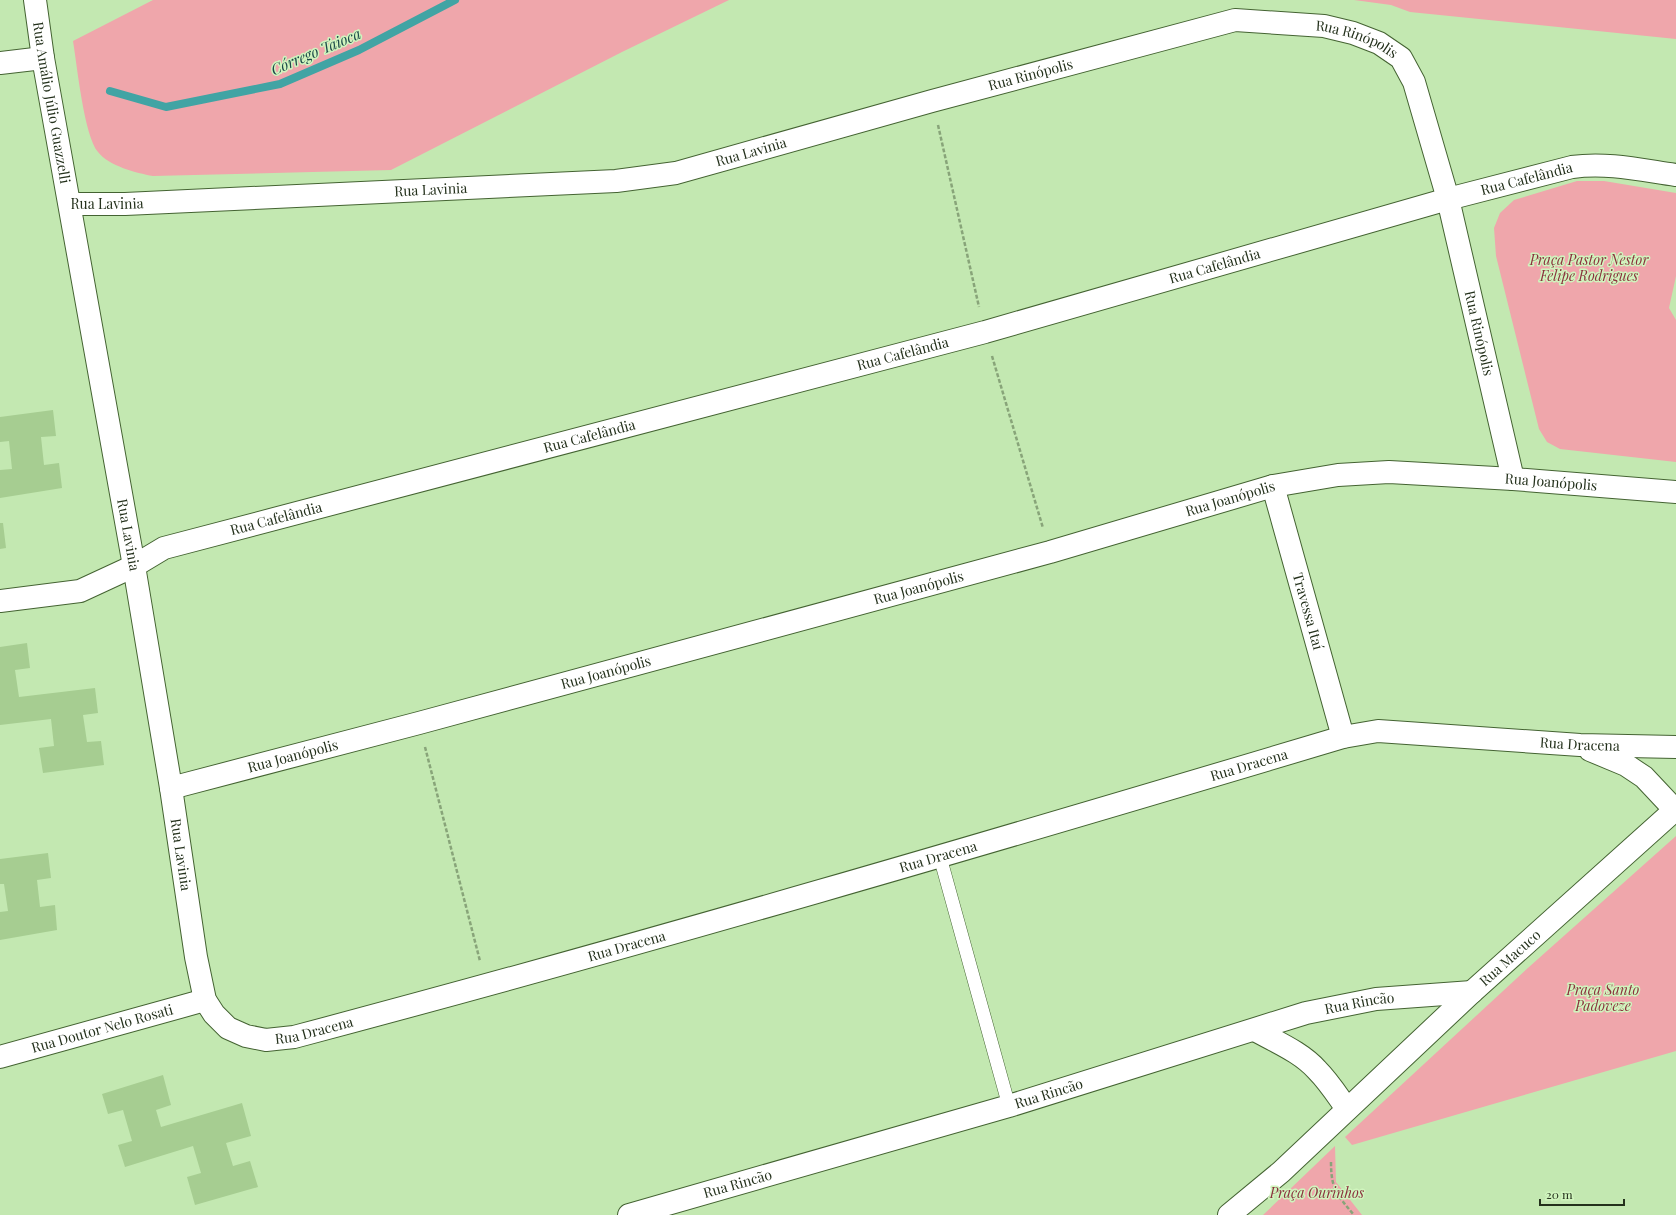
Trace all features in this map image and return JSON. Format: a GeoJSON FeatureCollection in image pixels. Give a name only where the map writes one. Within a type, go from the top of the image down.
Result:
{"type":"FeatureCollection","features":[{"type":"Feature","properties":{"kind":"street","name":"Rua Amálio Júlio Guazzelli"},"geometry":{"type":"LineString","coordinates":[[35,0],[43,58],[70,204]]}},
{"type":"Feature","properties":{"kind":"street","name":"Rua Rinópolis"},"geometry":{"type":"LineString","coordinates":[[932,101],[1235,20],[1324,26],[1353,32],[1379,43],[1401,58],[1414,82],[1448,199],[1513,479]]}},
{"type":"Feature","properties":{"kind":"street"},"geometry":{"type":"LineString","coordinates":[[0,63],[43,58]]}},
{"type":"Feature","properties":{"kind":"street","name":"Rua Lavinia"},"geometry":{"type":"LineString","coordinates":[[209,1007],[196,957],[171,788],[134,566],[70,204],[125,204],[616,181],[648,178],[676,173],[932,101]]}},
{"type":"Feature","properties":{"kind":"street","name":"Rua Cafelândia"},"geometry":{"type":"LineString","coordinates":[[0,601],[80,591],[134,566],[164,548],[985,332],[1448,199],[1572,166],[1589,164],[1606,165],[1676,175]]}},
{"type":"Feature","properties":{"kind":"street","name":"Rua Joanópolis"},"geometry":{"type":"LineString","coordinates":[[171,788],[419,723],[1050,552],[1273,486],[1338,475],[1389,472],[1513,479],[1676,492]]}},
{"type":"Feature","properties":{"kind":"street","name":"Travessa Itaí"},"geometry":{"type":"LineString","coordinates":[[1273,486],[1343,737]]}},
{"type":"Feature","properties":{"kind":"street","name":"Rua Dracena"},"geometry":{"type":"LineString","coordinates":[[209,1007],[228,1028],[246,1036],[266,1040],[294,1037],[486,986],[940,857],[1343,737],[1378,731],[1580,745],[1676,747]]}},
{"type":"Feature","properties":{"kind":"street","name":"Rua Macuco"},"geometry":{"type":"LineString","coordinates":[[1229,1215],[1281,1172],[1472,992],[1676,810],[1644,777],[1626,765],[1580,745]]}},
{"type":"Feature","properties":{"kind":"street","name":"Rua Rincão"},"geometry":{"type":"LineString","coordinates":[[629,1215],[1009,1106],[1306,1013],[1376,999],[1472,992]]}},
{"type":"Feature","properties":{"kind":"street","name":"Rua Doutor Nelo Rosati"},"geometry":{"type":"LineString","coordinates":[[0,1057],[209,1007]]}},
{"type":"Feature","properties":{"kind":"street"},"geometry":{"type":"LineString","coordinates":[[1255,1030],[1301,1056],[1316,1069],[1332,1087],[1347,1109]]}},
{"type":"Feature","properties":{"kind":"lane"},"geometry":{"type":"LineString","coordinates":[[940,857],[1009,1106]]}},
{"type":"Feature","properties":{"kind":"path"},"geometry":{"type":"LineString","coordinates":[[419,723],[486,986]]}},
{"type":"Feature","properties":{"kind":"path"},"geometry":{"type":"LineString","coordinates":[[1318,1137],[1331,1158],[1332,1182],[1337,1195],[1354,1215]]}},
{"type":"Feature","properties":{"kind":"green space"},"geometry":{"type":"Polygon","coordinates":[[[153,0],[729,0],[622,52],[391,170],[153,176],[131,171],[116,165],[103,157],[93,144],[85,116],[73,41],[153,0]]]}},
{"type":"Feature","properties":{"kind":"green space"},"geometry":{"type":"Polygon","coordinates":[[[1354,0],[1676,0],[1676,39],[1410,12],[1391,5],[1354,0]]]}},
{"type":"Feature","properties":{"kind":"green space","name":"Praça Pastor Nestor Felipe Rodrigues"},"geometry":{"type":"Polygon","coordinates":[[[1577,181],[1604,181],[1676,193],[1676,276],[1669,308],[1676,320],[1676,462],[1560,449],[1547,442],[1539,429],[1496,256],[1494,228],[1500,213],[1514,200],[1577,181]]]}},
{"type":"Feature","properties":{"kind":"green space","name":"Praça Santo Padoveze"},"geometry":{"type":"Polygon","coordinates":[[[1676,836],[1676,1051],[1352,1145],[1345,1137],[1529,967],[1676,836]]]}},
{"type":"Feature","properties":{"kind":"green space","name":"Praça Ourinhos"},"geometry":{"type":"Polygon","coordinates":[[[1335,1146],[1336,1182],[1362,1215],[1263,1215],[1335,1146]]]}},
{"type":"Feature","properties":{"kind":"building"},"geometry":{"type":"Polygon","coordinates":[[[53,410],[56,436],[41,437],[44,465],[59,463],[62,488],[0,498],[0,470],[12,469],[9,441],[0,442],[0,417],[53,410]]]}},
{"type":"Feature","properties":{"kind":"building"},"geometry":{"type":"Polygon","coordinates":[[[0,523],[3,523],[6,548],[0,549],[0,523]]]}},
{"type":"Feature","properties":{"kind":"building"},"geometry":{"type":"Polygon","coordinates":[[[27,643],[30,668],[15,670],[19,697],[95,688],[98,713],[83,715],[87,742],[101,741],[104,765],[43,773],[39,748],[54,746],[51,719],[0,725],[0,647],[27,643]]]}},
{"type":"Feature","properties":{"kind":"building"},"geometry":{"type":"Polygon","coordinates":[[[48,853],[51,878],[37,880],[40,907],[55,905],[57,930],[0,940],[0,912],[8,911],[4,884],[0,884],[0,859],[48,853]]]}},
{"type":"Feature","properties":{"kind":"building"},"geometry":{"type":"Polygon","coordinates":[[[163,1075],[171,1105],[156,1110],[161,1127],[242,1103],[251,1136],[226,1143],[233,1166],[250,1161],[258,1187],[195,1205],[187,1177],[201,1173],[193,1146],[125,1167],[118,1145],[132,1141],[123,1110],[108,1114],[102,1094],[163,1075]]]}},
{"type":"Feature","properties":{"kind":"waterway","name":"Córrego Taioca"},"geometry":{"type":"LineString","coordinates":[[110,91],[166,107],[280,84],[359,50],[455,0]]}}]}
